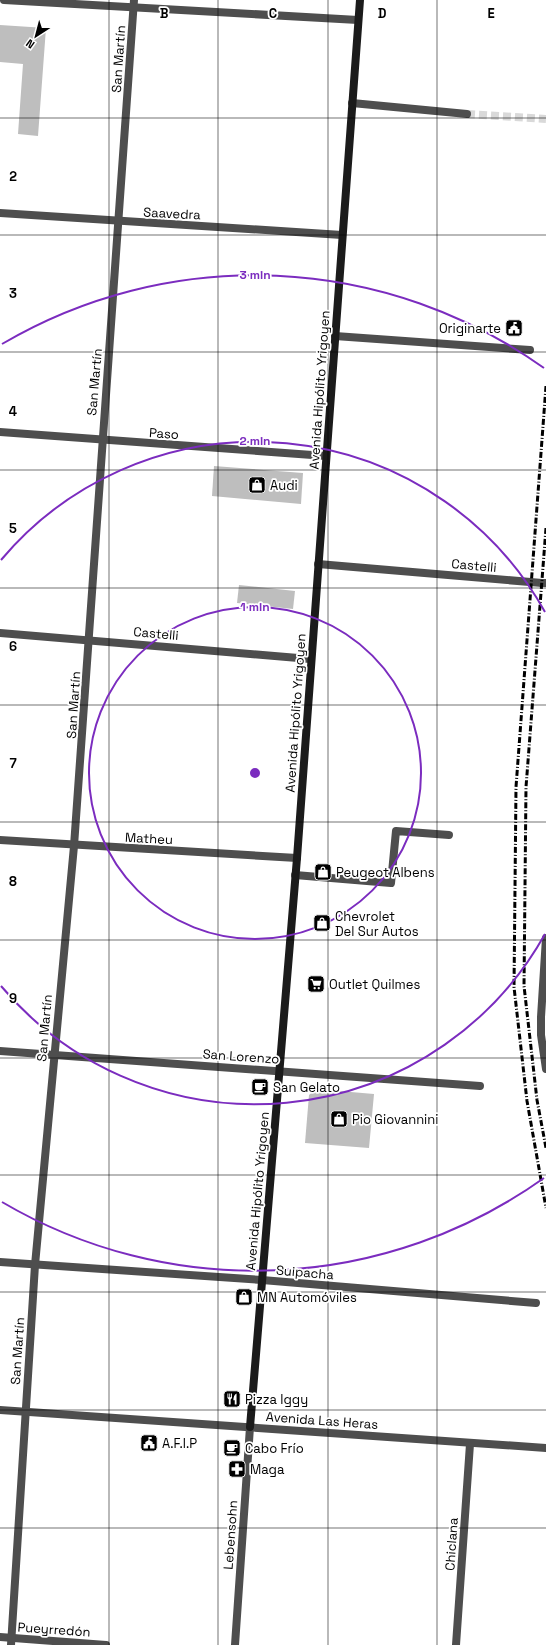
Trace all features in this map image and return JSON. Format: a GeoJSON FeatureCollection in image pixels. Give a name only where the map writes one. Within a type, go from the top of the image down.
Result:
{"type":"FeatureCollection","features":[{"type":"Feature","properties":{"kind":"main road","name":"Avenida Hipólito Yrigoyen"},"geometry":{"type":"LineString","coordinates":[[250,1427],[297,858],[310,660],[360,0]]}},
{"type":"Feature","properties":{"kind":"street"},"geometry":{"type":"LineString","coordinates":[[4,0],[134,4],[358,20]]}},
{"type":"Feature","properties":{"kind":"street","name":"San Martín"},"geometry":{"type":"LineString","coordinates":[[12,1641],[35,1265],[74,846],[90,639],[101,440],[119,222],[134,4]]}},
{"type":"Feature","properties":{"kind":"street"},"geometry":{"type":"LineString","coordinates":[[352,103],[468,114]]}},
{"type":"Feature","properties":{"kind":"street","name":"Saavedra"},"geometry":{"type":"LineString","coordinates":[[0,214],[342,235]]}},
{"type":"Feature","properties":{"kind":"street"},"geometry":{"type":"LineString","coordinates":[[335,336],[530,350]]}},
{"type":"Feature","properties":{"kind":"street","name":"Paso"},"geometry":{"type":"LineString","coordinates":[[0,432],[326,456]]}},
{"type":"Feature","properties":{"kind":"street","name":"Castelli"},"geometry":{"type":"LineString","coordinates":[[318,564],[544,583]]}},
{"type":"Feature","properties":{"kind":"street","name":"Castelli"},"geometry":{"type":"LineString","coordinates":[[0,633],[90,639],[310,660]]}},
{"type":"Feature","properties":{"kind":"street"},"geometry":{"type":"LineString","coordinates":[[295,876],[391,883],[396,831],[449,835]]}},
{"type":"Feature","properties":{"kind":"street","name":"Matheu"},"geometry":{"type":"LineString","coordinates":[[0,840],[74,846],[297,858]]}},
{"type":"Feature","properties":{"kind":"street"},"geometry":{"type":"LineString","coordinates":[[546,938],[544,1017],[541,1035],[546,1069]]}},
{"type":"Feature","properties":{"kind":"street","name":"San Lorenzo"},"geometry":{"type":"LineString","coordinates":[[0,1051],[480,1086]]}},
{"type":"Feature","properties":{"kind":"street","name":"Suipacha"},"geometry":{"type":"LineString","coordinates":[[0,1262],[262,1280],[536,1303]]}},
{"type":"Feature","properties":{"kind":"street","name":"Avenida Las Heras"},"geometry":{"type":"LineString","coordinates":[[0,1410],[470,1444],[546,1448]]}},
{"type":"Feature","properties":{"kind":"street","name":"Lebensohn"},"geometry":{"type":"LineString","coordinates":[[235,1645],[250,1427]]}},
{"type":"Feature","properties":{"kind":"street","name":"Chiclana"},"geometry":{"type":"LineString","coordinates":[[456,1645],[470,1444]]}},
{"type":"Feature","properties":{"kind":"street","name":"Pueyrredón"},"geometry":{"type":"LineString","coordinates":[[0,1637],[12,1641],[106,1645]]}},
{"type":"Feature","properties":{"kind":"building"},"geometry":{"type":"Polygon","coordinates":[[[0,25],[46,28],[38,136],[18,134],[23,64],[0,62],[0,25]]]}},
{"type":"Feature","properties":{"kind":"building","name":"Audi"},"geometry":{"type":"Polygon","coordinates":[[[214,466],[303,473],[301,504],[212,496],[214,466]]]}},
{"type":"Feature","properties":{"kind":"building"},"geometry":{"type":"Polygon","coordinates":[[[239,585],[295,591],[293,609],[237,603],[239,585]]]}},
{"type":"Feature","properties":{"kind":"building","name":"Pio Giovannini"},"geometry":{"type":"Polygon","coordinates":[[[316,1089],[374,1094],[369,1148],[305,1143],[309,1095],[316,1089]]]}},
{"type":"Feature","properties":{"kind":"tunnel"},"geometry":{"type":"LineString","coordinates":[[467,114],[546,119]]}},
{"type":"Feature","properties":{"kind":"railway"},"geometry":{"type":"LineString","coordinates":[[546,386],[516,787],[514,987],[527,1101],[546,1208]]}},
{"type":"Feature","properties":{"kind":"railway"},"geometry":{"type":"LineString","coordinates":[[546,528],[526,787],[524,986],[537,1100],[546,1148]]}},
{"type":"Feature","properties":{"kind":"place","name":"Originarte"},"geometry":{"type":"Point","coordinates":[514,328]}},
{"type":"Feature","properties":{"kind":"place","name":"Audi"},"geometry":{"type":"Point","coordinates":[257,485]}},
{"type":"Feature","properties":{"kind":"place","name":"Peugeot Albens"},"geometry":{"type":"Point","coordinates":[323,872]}},
{"type":"Feature","properties":{"kind":"place","name":"Chevrolet Del Sur Autos"},"geometry":{"type":"Point","coordinates":[322,923]}},
{"type":"Feature","properties":{"kind":"place","name":"Outlet Quilmes"},"geometry":{"type":"Point","coordinates":[316,984]}},
{"type":"Feature","properties":{"kind":"place","name":"San Gelato"},"geometry":{"type":"Point","coordinates":[260,1087]}},
{"type":"Feature","properties":{"kind":"place","name":"Pio Giovannini"},"geometry":{"type":"Point","coordinates":[339,1119]}},
{"type":"Feature","properties":{"kind":"place","name":"MN Automóviles"},"geometry":{"type":"Point","coordinates":[244,1297]}},
{"type":"Feature","properties":{"kind":"place","name":"Pizza Iggy"},"geometry":{"type":"Point","coordinates":[232,1399]}},
{"type":"Feature","properties":{"kind":"place","name":"A.F.I.P"},"geometry":{"type":"Point","coordinates":[149,1443]}},
{"type":"Feature","properties":{"kind":"place","name":"Cabo Frío"},"geometry":{"type":"Point","coordinates":[232,1448]}},
{"type":"Feature","properties":{"kind":"place","name":"Maga"},"geometry":{"type":"Point","coordinates":[237,1469]}}]}
